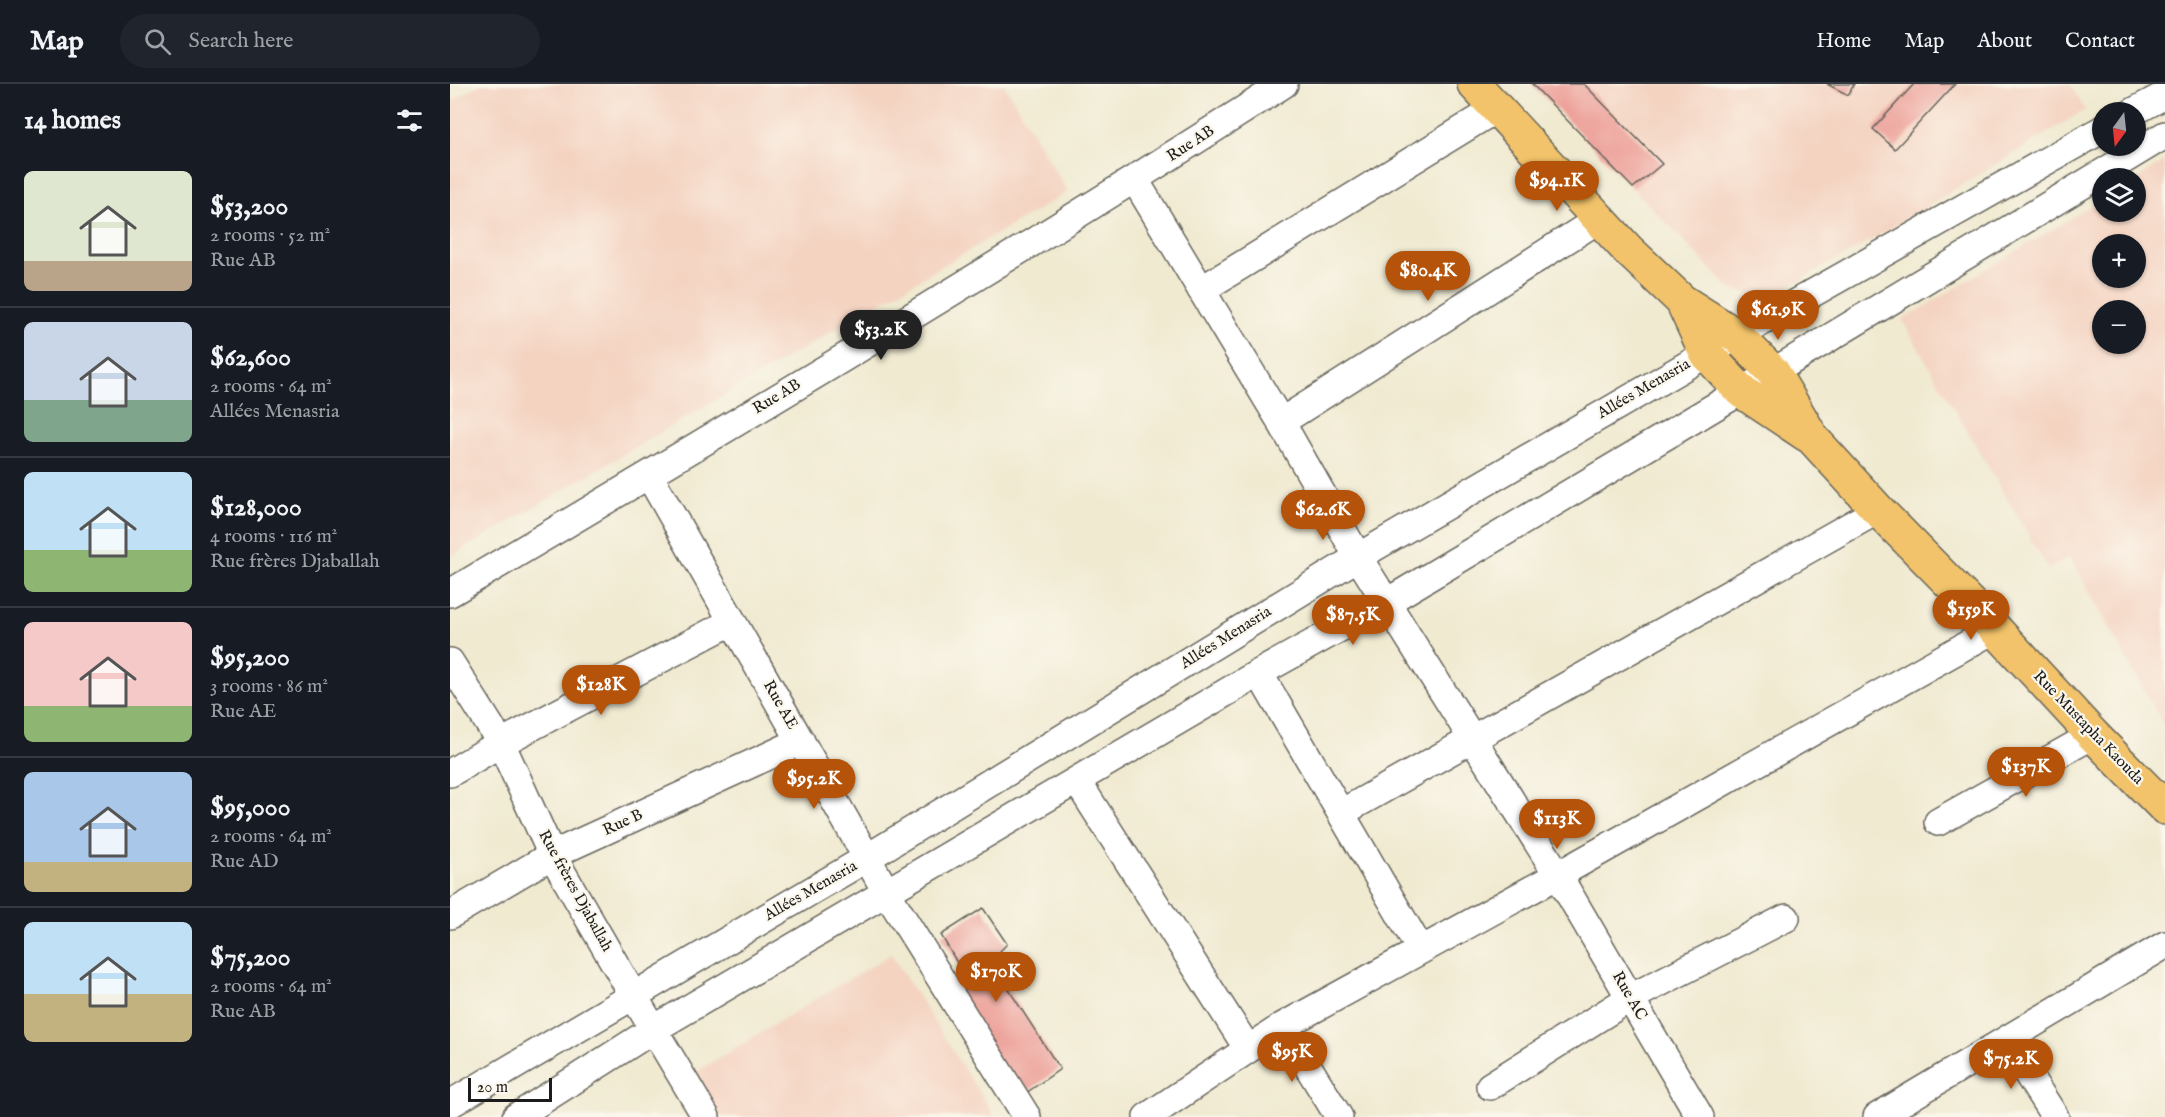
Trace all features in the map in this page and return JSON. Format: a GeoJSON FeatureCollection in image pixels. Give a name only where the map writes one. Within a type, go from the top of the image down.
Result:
{"type":"FeatureCollection","features":[{"type":"Feature","properties":{"kind":"main road","name":"Rue Mustapha Kaouda"},"geometry":{"type":"LineString","coordinates":[[1474,84],[1599,219],[1682,301],[1737,336],[1773,372],[1814,439],[1878,510],[2165,808]]}},
{"type":"Feature","properties":{"kind":"main road","name":"Rue Mustapha Kaouda"},"geometry":{"type":"LineString","coordinates":[[1682,301],[1706,353],[1741,391],[1814,439]]}},
{"type":"Feature","properties":{"kind":"street","name":"Rue AB"},"geometry":{"type":"LineString","coordinates":[[450,593],[650,475],[1135,180],[1284,84]]}},
{"type":"Feature","properties":{"kind":"street"},"geometry":{"type":"LineString","coordinates":[[2146,105],[2165,94]]}},
{"type":"Feature","properties":{"kind":"street"},"geometry":{"type":"LineString","coordinates":[[1201,290],[1496,109]]}},
{"type":"Feature","properties":{"kind":"street","name":"Allées Menasria"},"geometry":{"type":"LineString","coordinates":[[450,1104],[867,858],[1358,557],[1706,353],[2092,135]]}},
{"type":"Feature","properties":{"kind":"street"},"geometry":{"type":"LineString","coordinates":[[516,1117],[654,1029],[1259,673],[1387,602],[2165,135]]}},
{"type":"Feature","properties":{"kind":"street","name":"Rue AC"},"geometry":{"type":"LineString","coordinates":[[1135,180],[1281,422],[1358,557],[1558,875],[1700,1117]]}},
{"type":"Feature","properties":{"kind":"street"},"geometry":{"type":"LineString","coordinates":[[1281,422],[1599,219]]}},
{"type":"Feature","properties":{"kind":"street","name":"Rue AE"},"geometry":{"type":"LineString","coordinates":[[650,475],[731,622],[887,893],[1027,1117]]}},
{"type":"Feature","properties":{"kind":"street"},"geometry":{"type":"LineString","coordinates":[[1341,813],[1878,510]]}},
{"type":"Feature","properties":{"kind":"street"},"geometry":{"type":"LineString","coordinates":[[450,773],[501,743],[731,622]]}},
{"type":"Feature","properties":{"kind":"street"},"geometry":{"type":"LineString","coordinates":[[1147,1117],[1283,1026],[1558,875],[1995,629]]}},
{"type":"Feature","properties":{"kind":"street","name":"Rue frères Djaballah"},"geometry":{"type":"LineString","coordinates":[[450,662],[501,743],[552,855],[706,1117]]}},
{"type":"Feature","properties":{"kind":"street"},"geometry":{"type":"LineString","coordinates":[[1259,673],[1420,949]]}},
{"type":"Feature","properties":{"kind":"street"},"geometry":{"type":"LineString","coordinates":[[1938,822],[2093,735]]}},
{"type":"Feature","properties":{"kind":"street","name":"Rue B"},"geometry":{"type":"LineString","coordinates":[[450,915],[552,855],[801,741]]}},
{"type":"Feature","properties":{"kind":"street"},"geometry":{"type":"LineString","coordinates":[[1077,781],[1248,1049]]}},
{"type":"Feature","properties":{"kind":"street"},"geometry":{"type":"LineString","coordinates":[[1490,1086],[1630,998],[1786,918]]}},
{"type":"Feature","properties":{"kind":"street"},"geometry":{"type":"LineString","coordinates":[[1876,1117],[2165,945]]}},
{"type":"Feature","properties":{"kind":"street"},"geometry":{"type":"LineString","coordinates":[[1283,1026],[1339,1117]]}},
{"type":"Feature","properties":{"kind":"street"},"geometry":{"type":"LineString","coordinates":[[2006,1040],[2055,1117]]}},
{"type":"Feature","properties":{"kind":"shaded area"},"geometry":{"type":"Polygon","coordinates":[[[481,84],[1004,84],[1068,192],[450,557],[450,102],[481,84]]]}},
{"type":"Feature","properties":{"kind":"shaded area"},"geometry":{"type":"Polygon","coordinates":[[[1532,84],[2070,84],[2085,110],[1863,245],[1770,297],[1731,290],[1532,84]]]}},
{"type":"Feature","properties":{"kind":"shaded area"},"geometry":{"type":"Polygon","coordinates":[[[2165,161],[2165,728],[2070,557],[2048,569],[1902,320],[2092,206],[2092,222],[2146,222],[2146,173],[2165,161]]]}},
{"type":"Feature","properties":{"kind":"shaded area"},"geometry":{"type":"Polygon","coordinates":[[[891,954],[995,1117],[721,1117],[694,1073],[891,954]]]}},
{"type":"Feature","properties":{"kind":"building"},"geometry":{"type":"Polygon","coordinates":[[[1532,84],[1584,84],[1662,164],[1633,188],[1532,84]]]}},
{"type":"Feature","properties":{"kind":"building"},"geometry":{"type":"Polygon","coordinates":[[[1827,84],[1854,84],[1848,95],[1827,84]]]}},
{"type":"Feature","properties":{"kind":"building"},"geometry":{"type":"Polygon","coordinates":[[[1914,84],[1955,84],[1895,149],[1873,129],[1914,84]]]}},
{"type":"Feature","properties":{"kind":"building"},"geometry":{"type":"Polygon","coordinates":[[[983,908],[1007,944],[1000,951],[1020,983],[1009,990],[1060,1069],[1019,1098],[947,983],[963,973],[941,935],[983,908]]]}}]}
